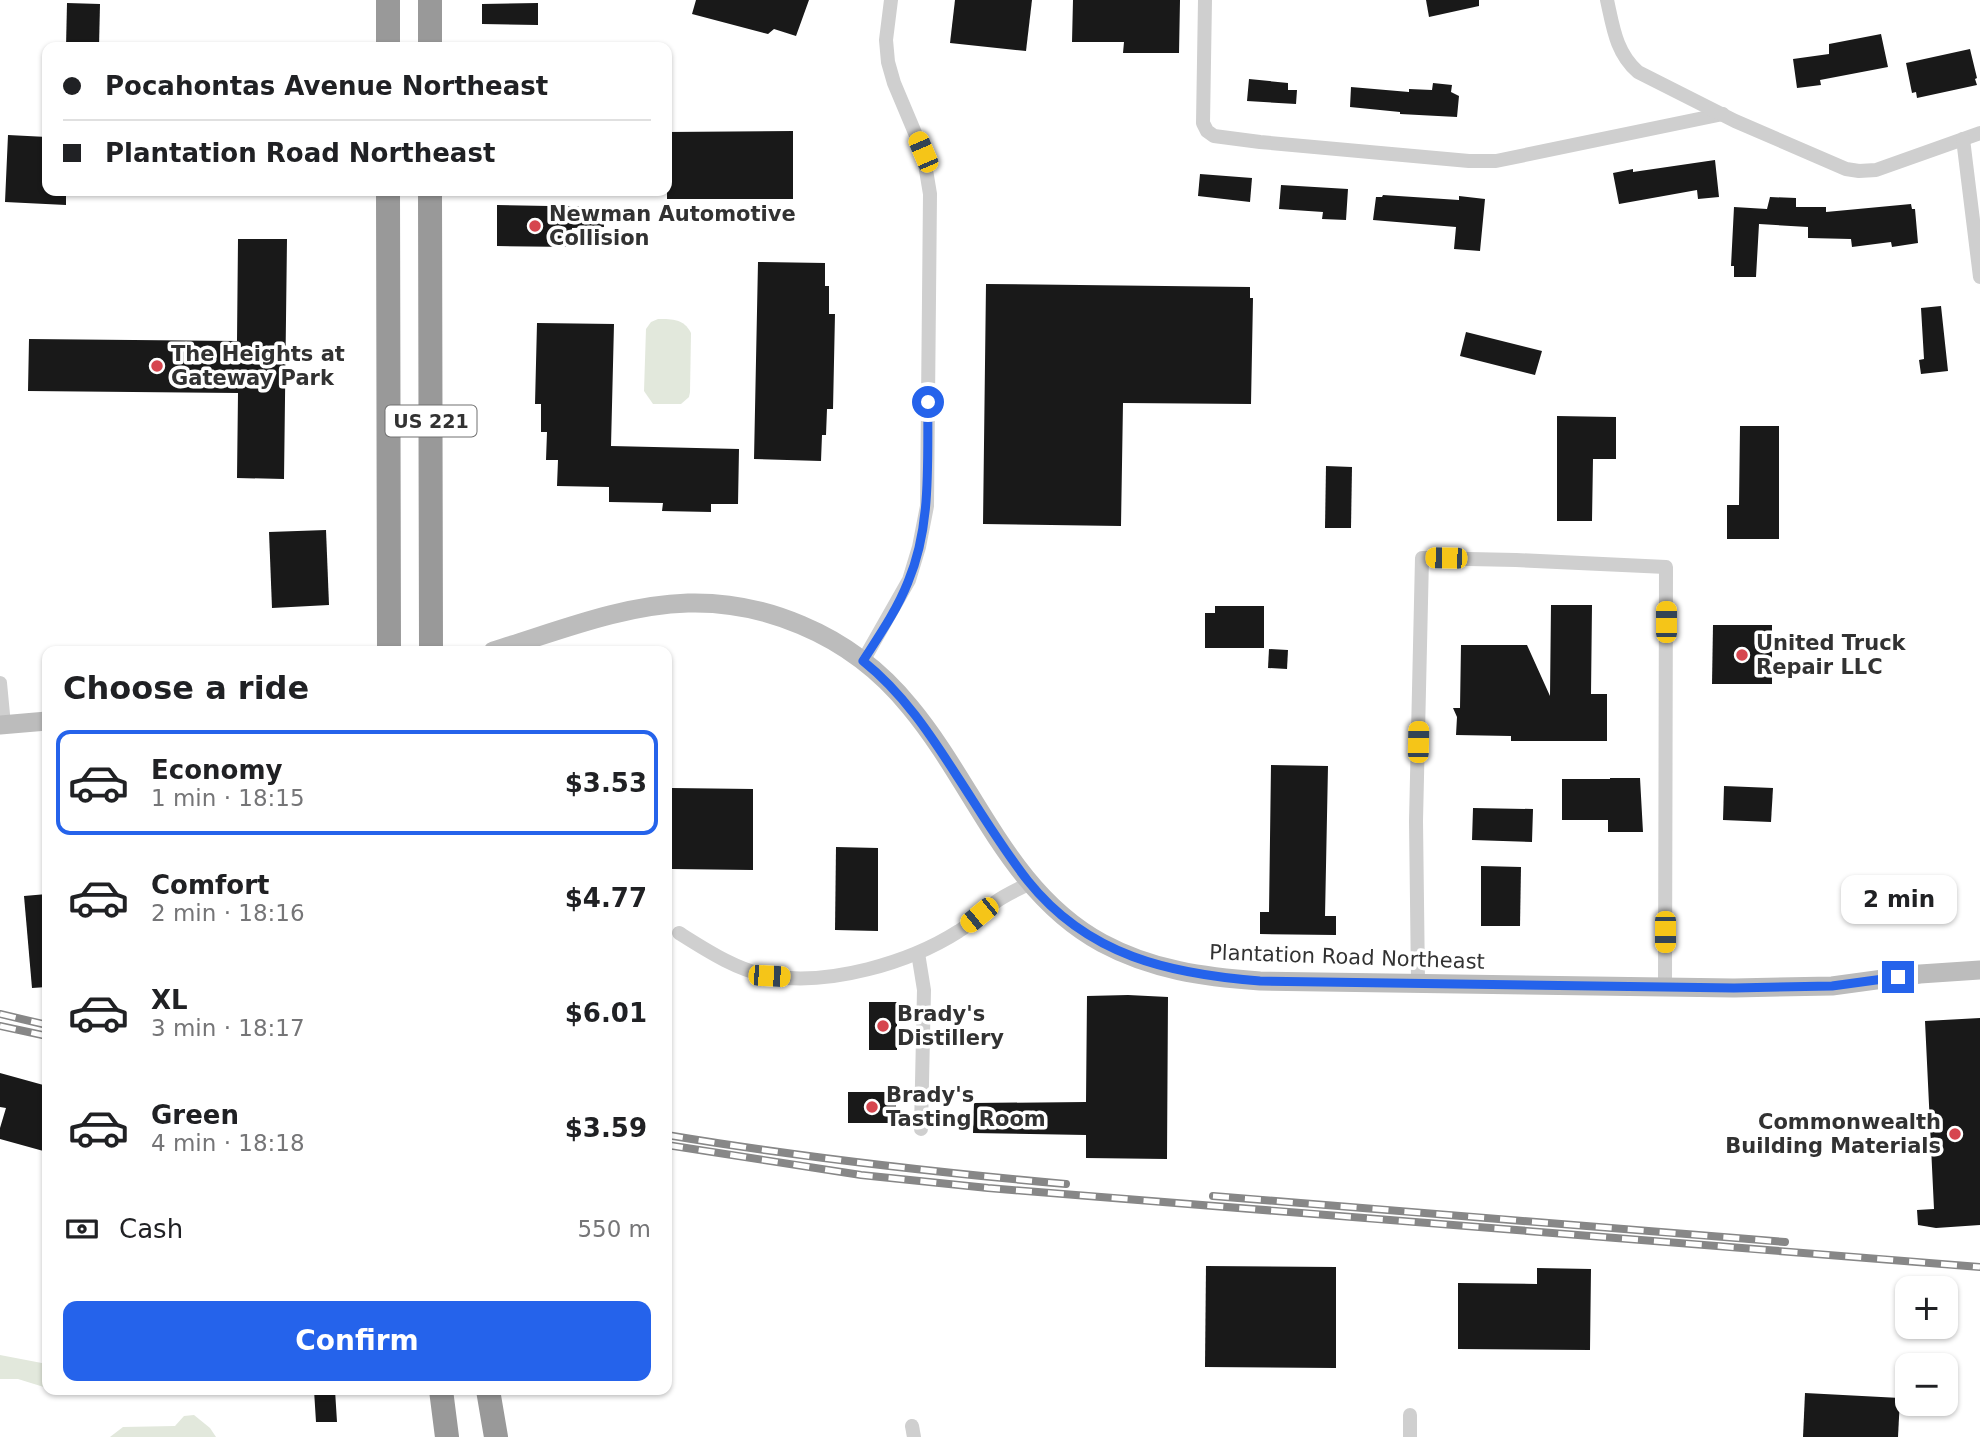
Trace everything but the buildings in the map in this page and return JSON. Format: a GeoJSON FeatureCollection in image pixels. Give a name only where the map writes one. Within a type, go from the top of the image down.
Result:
{"type":"FeatureCollection","features":[{"type":"Feature","properties":{"kind":"highway"},"geometry":{"type":"LineString","coordinates":[[388,0],[388,42]]}},
{"type":"Feature","properties":{"kind":"highway"},"geometry":{"type":"LineString","coordinates":[[430,0],[430,37]]}},
{"type":"Feature","properties":{"kind":"highway"},"geometry":{"type":"LineString","coordinates":[[430,37],[438,0]]}},
{"type":"Feature","properties":{"kind":"highway","name":"US 221"},"geometry":{"type":"LineString","coordinates":[[388,196],[388,646]]}},
{"type":"Feature","properties":{"kind":"highway","name":"US 221"},"geometry":{"type":"LineString","coordinates":[[430,196],[431,646]]}},
{"type":"Feature","properties":{"kind":"highway"},"geometry":{"type":"LineString","coordinates":[[441,1395],[447,1437]]}},
{"type":"Feature","properties":{"kind":"highway"},"geometry":{"type":"LineString","coordinates":[[489,1395],[496,1437]]}},
{"type":"Feature","properties":{"kind":"street"},"geometry":{"type":"LineString","coordinates":[[863,661],[909,580],[927,506],[930,194],[923,152],[888,62],[886,40],[891,0]]}},
{"type":"Feature","properties":{"kind":"street"},"geometry":{"type":"LineString","coordinates":[[1205,0],[1203,123],[1207,131],[1214,136],[1469,161],[1496,161],[1723,114]]}},
{"type":"Feature","properties":{"kind":"street"},"geometry":{"type":"LineString","coordinates":[[1606,0],[1618,47],[1627,62],[1638,72],[1723,114],[1846,169],[1876,170],[1980,133]]}},
{"type":"Feature","properties":{"kind":"street"},"geometry":{"type":"LineString","coordinates":[[1962,139],[1980,276]]}},
{"type":"Feature","properties":{"kind":"street"},"geometry":{"type":"LineString","coordinates":[[1418,982],[1416,821],[1422,558],[1516,559],[1666,567],[1665,987]]}},
{"type":"Feature","properties":{"kind":"street","name":"Plantation Road Northeast"},"geometry":{"type":"LineString","coordinates":[[509,646],[620,612],[689,603],[753,609],[788,619],[837,643],[878,673],[912,708],[1003,848],[1030,883],[1052,905],[1100,942],[1168,969],[1204,976],[1260,981],[1665,987],[1832,986],[1920,974],[1980,970]]}},
{"type":"Feature","properties":{"kind":"street"},"geometry":{"type":"LineString","coordinates":[[0,683],[2,725],[42,721]]}},
{"type":"Feature","properties":{"kind":"street"},"geometry":{"type":"LineString","coordinates":[[678,933],[733,963],[769,976],[800,978],[838,975],[877,968],[918,953],[960,931],[999,900],[1030,883]]}},
{"type":"Feature","properties":{"kind":"street"},"geometry":{"type":"LineString","coordinates":[[918,953],[924,990],[921,1129]]}},
{"type":"Feature","properties":{"kind":"street"},"geometry":{"type":"LineString","coordinates":[[1409,1415],[1410,1437]]}},
{"type":"Feature","properties":{"kind":"shaded area"},"geometry":{"type":"Polygon","coordinates":[[[658,319],[681,322],[691,333],[690,392],[689,397],[681,404],[653,404],[644,391],[646,329],[651,322],[658,319]]]}},
{"type":"Feature","properties":{"kind":"shaded area"},"geometry":{"type":"Polygon","coordinates":[[[0,1355],[42,1363],[42,1386],[18,1379],[0,1379],[0,1355]]]}},
{"type":"Feature","properties":{"kind":"shaded area"},"geometry":{"type":"Polygon","coordinates":[[[194,1415],[210,1428],[216,1437],[110,1437],[123,1427],[175,1426],[184,1416],[194,1415]]]}},
{"type":"Feature","properties":{"kind":"railway"},"geometry":{"type":"LineString","coordinates":[[0,1014],[42,1024]]}},
{"type":"Feature","properties":{"kind":"railway"},"geometry":{"type":"LineString","coordinates":[[0,1026],[42,1035]]}},
{"type":"Feature","properties":{"kind":"railway"},"geometry":{"type":"LineString","coordinates":[[672,1136],[866,1163],[1066,1184]]}},
{"type":"Feature","properties":{"kind":"railway"},"geometry":{"type":"LineString","coordinates":[[672,1146],[861,1175],[988,1188],[1980,1267]]}},
{"type":"Feature","properties":{"kind":"railway"},"geometry":{"type":"LineString","coordinates":[[1213,1196],[1785,1242]]}},
{"type":"Feature","properties":{"kind":"place","name":"Newman Automotive Collision"},"geometry":{"type":"Point","coordinates":[535,226]}},
{"type":"Feature","properties":{"kind":"place","name":"The Heights at Gateway Park"},"geometry":{"type":"Point","coordinates":[157,366]}},
{"type":"Feature","properties":{"kind":"place","name":"United Truck Repair LLC"},"geometry":{"type":"Point","coordinates":[1742,655]}},
{"type":"Feature","properties":{"kind":"place","name":"Brady's Distillery"},"geometry":{"type":"Point","coordinates":[883,1026]}},
{"type":"Feature","properties":{"kind":"place","name":"Brady's Tasting Room"},"geometry":{"type":"Point","coordinates":[872,1107]}},
{"type":"Feature","properties":{"kind":"place","name":"Commonwealth Building Materials"},"geometry":{"type":"Point","coordinates":[1955,1134]}},
{"type":"Feature","properties":{"kind":"route"},"geometry":{"type":"LineString","coordinates":[[928,402],[927,506],[919,547],[907,585],[863,661],[912,708],[1003,848],[1030,883],[1052,905],[1100,942],[1168,969],[1204,976],[1260,981],[1734,988],[1832,986],[1898,977]]}}]}
